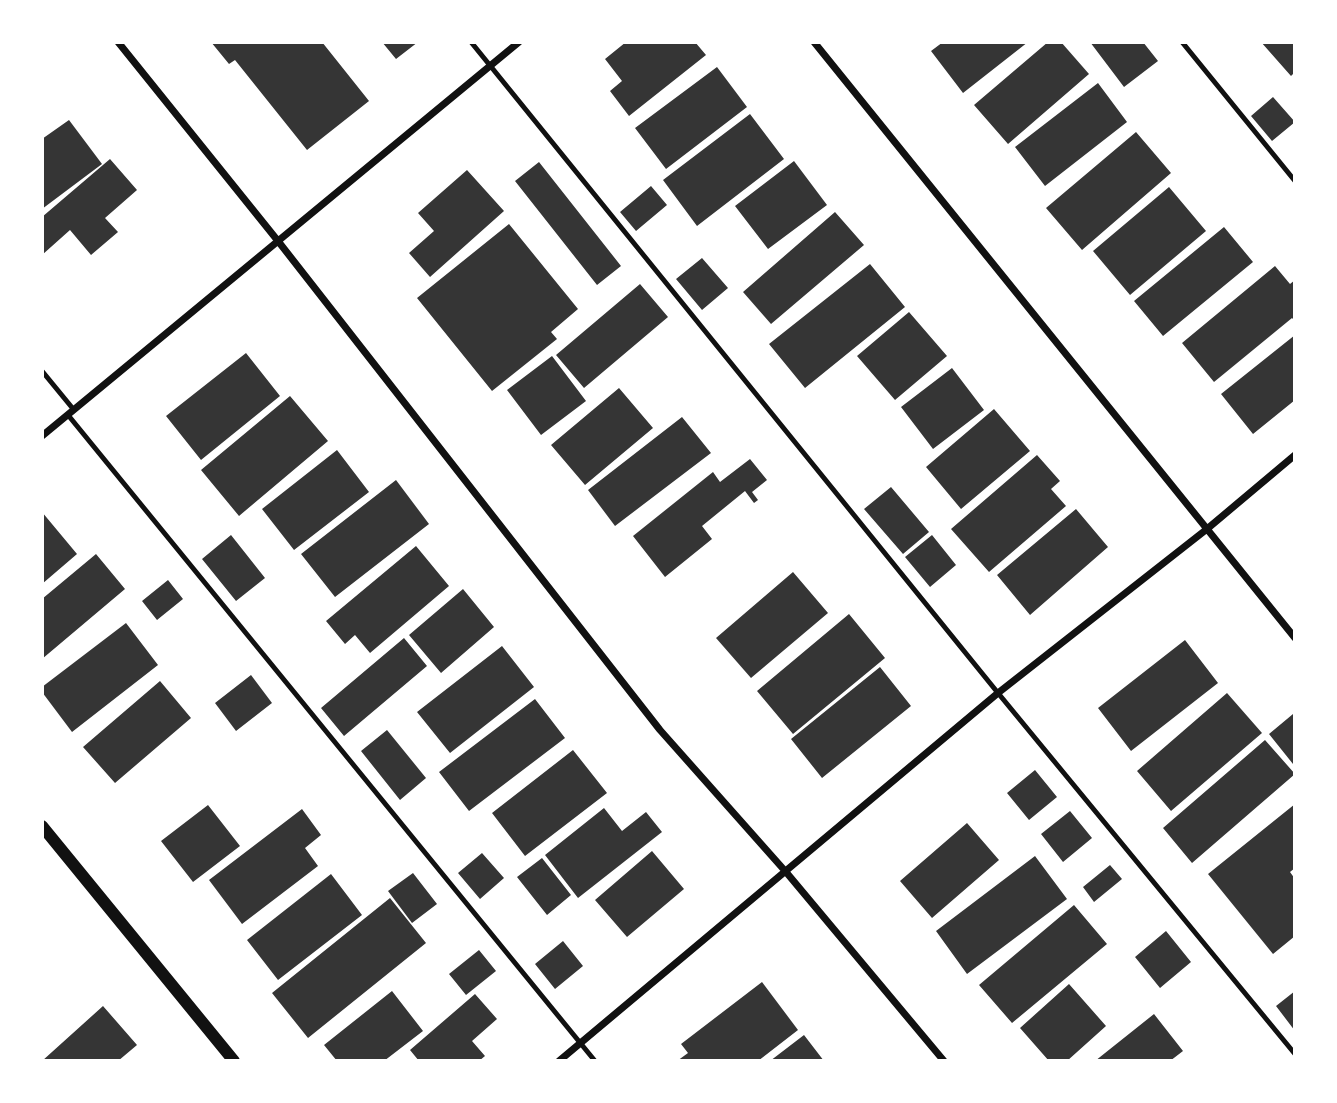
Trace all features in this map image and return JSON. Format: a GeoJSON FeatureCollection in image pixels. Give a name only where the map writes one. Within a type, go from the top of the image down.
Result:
{"type":"FeatureCollection","features":[{"type":"Feature","properties":{"kind":"street"},"geometry":{"type":"LineString","coordinates":[[118,42],[278,241],[660,730],[786,872],[944,1061]]}},
{"type":"Feature","properties":{"kind":"street"},"geometry":{"type":"LineString","coordinates":[[42,436],[519,42]]}},
{"type":"Feature","properties":{"kind":"street"},"geometry":{"type":"LineString","coordinates":[[814,42],[1295,638]]}},
{"type":"Feature","properties":{"kind":"street"},"geometry":{"type":"LineString","coordinates":[[559,1061],[998,693],[1207,529],[1295,455]]}},
{"type":"Feature","properties":{"kind":"street"},"geometry":{"type":"LineString","coordinates":[[42,826],[234,1061]]}},
{"type":"Feature","properties":{"kind":"lane"},"geometry":{"type":"LineString","coordinates":[[471,42],[998,693],[1295,1054]]}},
{"type":"Feature","properties":{"kind":"lane"},"geometry":{"type":"LineString","coordinates":[[1182,42],[1295,181]]}},
{"type":"Feature","properties":{"kind":"lane"},"geometry":{"type":"LineString","coordinates":[[42,371],[71,412],[595,1061]]}},
{"type":"Feature","properties":{"kind":"building"},"geometry":{"type":"Polygon","coordinates":[[[211,42],[322,42],[369,101],[307,150],[235,60],[229,64],[211,42]]]}},
{"type":"Feature","properties":{"kind":"building"},"geometry":{"type":"Polygon","coordinates":[[[382,42],[418,42],[396,59],[382,42]]]}},
{"type":"Feature","properties":{"kind":"building"},"geometry":{"type":"Polygon","coordinates":[[[626,42],[695,42],[706,55],[629,116],[610,91],[622,81],[605,59],[626,42]]]}},
{"type":"Feature","properties":{"kind":"building"},"geometry":{"type":"Polygon","coordinates":[[[943,42],[1028,42],[963,93],[931,51],[943,42]]]}},
{"type":"Feature","properties":{"kind":"building"},"geometry":{"type":"Polygon","coordinates":[[[1048,42],[1061,42],[1089,74],[1008,144],[974,105],[1048,42]]]}},
{"type":"Feature","properties":{"kind":"building"},"geometry":{"type":"Polygon","coordinates":[[[1090,42],[1143,42],[1158,61],[1124,87],[1090,42]]]}},
{"type":"Feature","properties":{"kind":"building"},"geometry":{"type":"Polygon","coordinates":[[[1261,42],[1295,42],[1295,72],[1291,76],[1261,42]]]}},
{"type":"Feature","properties":{"kind":"building"},"geometry":{"type":"Polygon","coordinates":[[[717,67],[747,107],[666,169],[635,128],[717,67]]]}},
{"type":"Feature","properties":{"kind":"building"},"geometry":{"type":"Polygon","coordinates":[[[1098,83],[1127,122],[1045,186],[1015,147],[1098,83]]]}},
{"type":"Feature","properties":{"kind":"building"},"geometry":{"type":"Polygon","coordinates":[[[1273,97],[1295,122],[1272,141],[1251,116],[1273,97]]]}},
{"type":"Feature","properties":{"kind":"building"},"geometry":{"type":"Polygon","coordinates":[[[750,114],[784,159],[697,226],[663,180],[750,114]]]}},
{"type":"Feature","properties":{"kind":"building"},"geometry":{"type":"Polygon","coordinates":[[[69,120],[102,164],[42,209],[42,139],[69,120]]]}},
{"type":"Feature","properties":{"kind":"building"},"geometry":{"type":"Polygon","coordinates":[[[1136,132],[1171,173],[1082,250],[1046,208],[1136,132]]]}},
{"type":"Feature","properties":{"kind":"building"},"geometry":{"type":"Polygon","coordinates":[[[110,159],[137,190],[105,218],[118,232],[91,255],[70,230],[42,255],[42,217],[110,159]]]}},
{"type":"Feature","properties":{"kind":"building"},"geometry":{"type":"Polygon","coordinates":[[[794,161],[827,205],[768,249],[735,206],[794,161]]]}},
{"type":"Feature","properties":{"kind":"building"},"geometry":{"type":"Polygon","coordinates":[[[539,162],[621,266],[597,285],[515,181],[539,162]]]}},
{"type":"Feature","properties":{"kind":"building"},"geometry":{"type":"Polygon","coordinates":[[[467,170],[504,211],[430,277],[409,253],[434,231],[418,213],[467,170]]]}},
{"type":"Feature","properties":{"kind":"building"},"geometry":{"type":"Polygon","coordinates":[[[651,186],[667,205],[636,231],[620,212],[651,186]]]}},
{"type":"Feature","properties":{"kind":"building"},"geometry":{"type":"Polygon","coordinates":[[[1169,187],[1206,231],[1130,295],[1093,251],[1169,187]]]}},
{"type":"Feature","properties":{"kind":"building"},"geometry":{"type":"Polygon","coordinates":[[[835,212],[864,245],[771,324],[743,292],[835,212]]]}},
{"type":"Feature","properties":{"kind":"building"},"geometry":{"type":"Polygon","coordinates":[[[509,224],[578,309],[551,332],[557,339],[492,391],[417,298],[509,224]]]}},
{"type":"Feature","properties":{"kind":"building"},"geometry":{"type":"Polygon","coordinates":[[[1224,227],[1253,262],[1163,336],[1134,301],[1224,227]]]}},
{"type":"Feature","properties":{"kind":"building"},"geometry":{"type":"Polygon","coordinates":[[[702,258],[728,288],[702,310],[676,279],[702,258]]]}},
{"type":"Feature","properties":{"kind":"building"},"geometry":{"type":"Polygon","coordinates":[[[870,264],[905,307],[805,388],[769,344],[870,264]]]}},
{"type":"Feature","properties":{"kind":"building"},"geometry":{"type":"Polygon","coordinates":[[[1275,266],[1290,284],[1295,280],[1295,321],[1292,318],[1214,382],[1182,343],[1275,266]]]}},
{"type":"Feature","properties":{"kind":"building"},"geometry":{"type":"Polygon","coordinates":[[[640,284],[668,317],[584,388],[556,355],[640,284]]]}},
{"type":"Feature","properties":{"kind":"building"},"geometry":{"type":"Polygon","coordinates":[[[909,312],[947,356],[895,400],[857,356],[909,312]]]}},
{"type":"Feature","properties":{"kind":"building"},"geometry":{"type":"Polygon","coordinates":[[[1295,335],[1295,400],[1253,434],[1221,394],[1295,335]]]}},
{"type":"Feature","properties":{"kind":"building"},"geometry":{"type":"Polygon","coordinates":[[[246,353],[280,396],[201,460],[166,416],[246,353]]]}},
{"type":"Feature","properties":{"kind":"building"},"geometry":{"type":"Polygon","coordinates":[[[552,356],[586,401],[541,435],[507,390],[552,356]]]}},
{"type":"Feature","properties":{"kind":"building"},"geometry":{"type":"Polygon","coordinates":[[[952,368],[984,410],[933,449],[901,407],[952,368]]]}},
{"type":"Feature","properties":{"kind":"building"},"geometry":{"type":"Polygon","coordinates":[[[619,388],[653,428],[585,485],[551,445],[619,388]]]}},
{"type":"Feature","properties":{"kind":"building"},"geometry":{"type":"Polygon","coordinates":[[[290,396],[328,441],[239,516],[201,470],[290,396]]]}},
{"type":"Feature","properties":{"kind":"building"},"geometry":{"type":"Polygon","coordinates":[[[994,409],[1030,451],[961,509],[926,467],[994,409]]]}},
{"type":"Feature","properties":{"kind":"building"},"geometry":{"type":"Polygon","coordinates":[[[682,417],[711,453],[615,526],[588,490],[682,417]]]}},
{"type":"Feature","properties":{"kind":"building"},"geometry":{"type":"Polygon","coordinates":[[[337,450],[369,492],[294,550],[262,509],[337,450]]]}},
{"type":"Feature","properties":{"kind":"building"},"geometry":{"type":"Polygon","coordinates":[[[1037,455],[1060,481],[1051,489],[1066,506],[989,572],[951,529],[1037,455]]]}},
{"type":"Feature","properties":{"kind":"building"},"geometry":{"type":"Polygon","coordinates":[[[750,459],[767,480],[752,492],[758,500],[754,503],[745,491],[702,526],[712,539],[665,577],[633,536],[713,472],[720,482],[750,459]]]}},
{"type":"Feature","properties":{"kind":"building"},"geometry":{"type":"Polygon","coordinates":[[[396,480],[429,524],[335,597],[301,554],[396,480]]]}},
{"type":"Feature","properties":{"kind":"building"},"geometry":{"type":"Polygon","coordinates":[[[891,487],[929,532],[903,554],[864,509],[891,487]]]}},
{"type":"Feature","properties":{"kind":"building"},"geometry":{"type":"Polygon","coordinates":[[[1076,509],[1108,547],[1030,615],[997,575],[1076,509]]]}},
{"type":"Feature","properties":{"kind":"building"},"geometry":{"type":"Polygon","coordinates":[[[42,512],[77,554],[42,584],[42,512]]]}},
{"type":"Feature","properties":{"kind":"building"},"geometry":{"type":"Polygon","coordinates":[[[231,535],[265,578],[236,601],[202,559],[231,535]]]}},
{"type":"Feature","properties":{"kind":"building"},"geometry":{"type":"Polygon","coordinates":[[[932,535],[956,565],[930,587],[905,557],[932,535]]]}},
{"type":"Feature","properties":{"kind":"building"},"geometry":{"type":"Polygon","coordinates":[[[416,546],[449,586],[370,653],[355,635],[345,644],[326,621],[416,546]]]}},
{"type":"Feature","properties":{"kind":"building"},"geometry":{"type":"Polygon","coordinates":[[[96,554],[125,589],[42,659],[42,599],[96,554]]]}},
{"type":"Feature","properties":{"kind":"building"},"geometry":{"type":"Polygon","coordinates":[[[793,572],[828,613],[751,678],[716,638],[793,572]]]}},
{"type":"Feature","properties":{"kind":"building"},"geometry":{"type":"Polygon","coordinates":[[[168,580],[183,599],[157,620],[142,601],[168,580]]]}},
{"type":"Feature","properties":{"kind":"building"},"geometry":{"type":"Polygon","coordinates":[[[463,589],[494,627],[441,673],[409,635],[463,589]]]}},
{"type":"Feature","properties":{"kind":"building"},"geometry":{"type":"Polygon","coordinates":[[[849,614],[885,658],[793,734],[757,691],[849,614]]]}},
{"type":"Feature","properties":{"kind":"building"},"geometry":{"type":"Polygon","coordinates":[[[126,623],[158,665],[72,732],[42,692],[42,687],[126,623]]]}},
{"type":"Feature","properties":{"kind":"building"},"geometry":{"type":"Polygon","coordinates":[[[404,638],[427,666],[344,736],[321,708],[404,638]]]}},
{"type":"Feature","properties":{"kind":"building"},"geometry":{"type":"Polygon","coordinates":[[[1185,640],[1218,683],[1131,751],[1098,708],[1185,640]]]}},
{"type":"Feature","properties":{"kind":"building"},"geometry":{"type":"Polygon","coordinates":[[[502,646],[534,687],[450,753],[417,712],[502,646]]]}},
{"type":"Feature","properties":{"kind":"building"},"geometry":{"type":"Polygon","coordinates":[[[880,667],[911,706],[822,778],[791,739],[880,667]]]}},
{"type":"Feature","properties":{"kind":"building"},"geometry":{"type":"Polygon","coordinates":[[[251,675],[272,703],[236,731],[215,703],[251,675]]]}},
{"type":"Feature","properties":{"kind":"building"},"geometry":{"type":"Polygon","coordinates":[[[160,681],[191,718],[115,783],[83,747],[160,681]]]}},
{"type":"Feature","properties":{"kind":"building"},"geometry":{"type":"Polygon","coordinates":[[[1227,693],[1262,733],[1171,811],[1137,771],[1227,693]]]}},
{"type":"Feature","properties":{"kind":"building"},"geometry":{"type":"Polygon","coordinates":[[[535,699],[565,738],[469,811],[439,772],[535,699]]]}},
{"type":"Feature","properties":{"kind":"building"},"geometry":{"type":"Polygon","coordinates":[[[1293,714],[1295,762],[1293,764],[1269,734],[1293,714]]]}},
{"type":"Feature","properties":{"kind":"building"},"geometry":{"type":"Polygon","coordinates":[[[387,730],[426,778],[400,800],[361,751],[387,730]]]}},
{"type":"Feature","properties":{"kind":"building"},"geometry":{"type":"Polygon","coordinates":[[[1265,740],[1295,774],[1192,863],[1163,828],[1265,740]]]}},
{"type":"Feature","properties":{"kind":"building"},"geometry":{"type":"Polygon","coordinates":[[[573,750],[607,793],[525,856],[492,813],[573,750]]]}},
{"type":"Feature","properties":{"kind":"building"},"geometry":{"type":"Polygon","coordinates":[[[1035,770],[1057,797],[1029,820],[1007,793],[1035,770]]]}},
{"type":"Feature","properties":{"kind":"building"},"geometry":{"type":"Polygon","coordinates":[[[1295,804],[1295,868],[1290,872],[1295,879],[1295,936],[1273,954],[1208,874],[1295,804]]]}},
{"type":"Feature","properties":{"kind":"building"},"geometry":{"type":"Polygon","coordinates":[[[208,805],[240,846],[193,882],[161,841],[208,805]]]}},
{"type":"Feature","properties":{"kind":"building"},"geometry":{"type":"Polygon","coordinates":[[[604,808],[622,831],[646,812],[662,832],[578,898],[545,855],[604,808]]]}},
{"type":"Feature","properties":{"kind":"building"},"geometry":{"type":"Polygon","coordinates":[[[302,809],[321,835],[305,848],[318,866],[242,924],[209,880],[302,809]]]}},
{"type":"Feature","properties":{"kind":"building"},"geometry":{"type":"Polygon","coordinates":[[[1070,811],[1092,838],[1063,862],[1041,834],[1070,811]]]}},
{"type":"Feature","properties":{"kind":"building"},"geometry":{"type":"Polygon","coordinates":[[[967,823],[999,860],[932,918],[900,881],[967,823]]]}},
{"type":"Feature","properties":{"kind":"building"},"geometry":{"type":"Polygon","coordinates":[[[652,851],[684,889],[627,937],[595,900],[652,851]]]}},
{"type":"Feature","properties":{"kind":"building"},"geometry":{"type":"Polygon","coordinates":[[[482,853],[504,878],[480,899],[458,873],[482,853]]]}},
{"type":"Feature","properties":{"kind":"building"},"geometry":{"type":"Polygon","coordinates":[[[1035,856],[1067,899],[967,974],[936,931],[1035,856]]]}},
{"type":"Feature","properties":{"kind":"building"},"geometry":{"type":"Polygon","coordinates":[[[542,858],[571,895],[547,915],[517,877],[542,858]]]}},
{"type":"Feature","properties":{"kind":"building"},"geometry":{"type":"Polygon","coordinates":[[[1110,865],[1122,879],[1094,902],[1083,887],[1110,865]]]}},
{"type":"Feature","properties":{"kind":"building"},"geometry":{"type":"Polygon","coordinates":[[[413,873],[437,904],[412,923],[388,891],[413,873]]]}},
{"type":"Feature","properties":{"kind":"building"},"geometry":{"type":"Polygon","coordinates":[[[331,874],[362,915],[278,980],[247,940],[331,874]]]}},
{"type":"Feature","properties":{"kind":"building"},"geometry":{"type":"Polygon","coordinates":[[[390,898],[426,943],[308,1038],[272,993],[390,898]]]}},
{"type":"Feature","properties":{"kind":"building"},"geometry":{"type":"Polygon","coordinates":[[[1074,905],[1107,944],[1012,1023],[979,985],[1074,905]]]}},
{"type":"Feature","properties":{"kind":"building"},"geometry":{"type":"Polygon","coordinates":[[[1166,931],[1191,962],[1160,988],[1135,957],[1166,931]]]}},
{"type":"Feature","properties":{"kind":"building"},"geometry":{"type":"Polygon","coordinates":[[[563,941],[583,966],[555,989],[535,964],[563,941]]]}},
{"type":"Feature","properties":{"kind":"building"},"geometry":{"type":"Polygon","coordinates":[[[479,950],[496,971],[466,995],[449,974],[479,950]]]}},
{"type":"Feature","properties":{"kind":"building"},"geometry":{"type":"Polygon","coordinates":[[[762,982],[798,1030],[758,1061],[677,1061],[688,1053],[681,1044],[762,982]]]}},
{"type":"Feature","properties":{"kind":"building"},"geometry":{"type":"Polygon","coordinates":[[[1069,984],[1106,1026],[1067,1061],[1049,1061],[1020,1028],[1069,984]]]}},
{"type":"Feature","properties":{"kind":"building"},"geometry":{"type":"Polygon","coordinates":[[[392,991],[423,1031],[384,1061],[337,1061],[324,1045],[392,991]]]}},
{"type":"Feature","properties":{"kind":"building"},"geometry":{"type":"Polygon","coordinates":[[[1295,991],[1295,1031],[1276,1006],[1295,991]]]}},
{"type":"Feature","properties":{"kind":"building"},"geometry":{"type":"Polygon","coordinates":[[[475,994],[497,1019],[472,1041],[485,1056],[479,1061],[419,1061],[410,1050],[475,994]]]}},
{"type":"Feature","properties":{"kind":"building"},"geometry":{"type":"Polygon","coordinates":[[[103,1006],[137,1045],[118,1061],[42,1061],[103,1006]]]}},
{"type":"Feature","properties":{"kind":"building"},"geometry":{"type":"Polygon","coordinates":[[[1154,1014],[1183,1051],[1170,1061],[1095,1061],[1154,1014]]]}},
{"type":"Feature","properties":{"kind":"building"},"geometry":{"type":"Polygon","coordinates":[[[804,1035],[824,1061],[770,1061],[804,1035]]]}}]}
